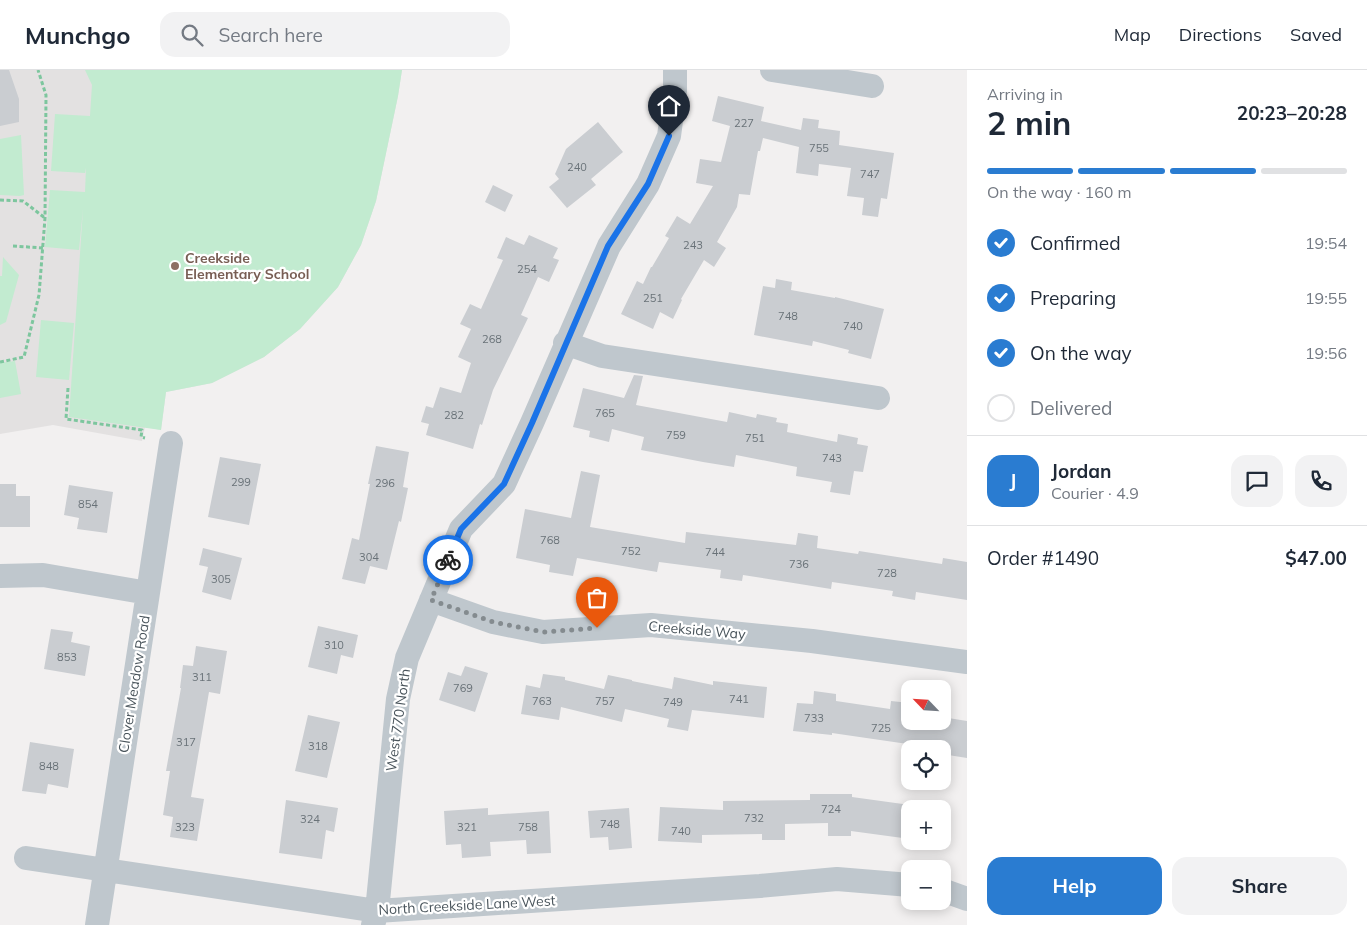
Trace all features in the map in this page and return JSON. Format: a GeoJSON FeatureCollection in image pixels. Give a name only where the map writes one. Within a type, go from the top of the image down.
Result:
{"type":"FeatureCollection","features":[{"type":"Feature","properties":{"kind":"street","name":"West 770 North"},"geometry":{"type":"LineString","coordinates":[[375,918],[398,699],[407,658],[461,529],[504,484],[608,246],[648,184],[669,136],[675,91],[675,70]]}},
{"type":"Feature","properties":{"kind":"street"},"geometry":{"type":"LineString","coordinates":[[772,70],[872,86]]}},
{"type":"Feature","properties":{"kind":"street"},"geometry":{"type":"LineString","coordinates":[[565,343],[602,356],[878,398]]}},
{"type":"Feature","properties":{"kind":"street","name":"Clover Meadow Road"},"geometry":{"type":"LineString","coordinates":[[97,925],[171,443]]}},
{"type":"Feature","properties":{"kind":"street"},"geometry":{"type":"LineString","coordinates":[[0,576],[43,575],[148,593]]}},
{"type":"Feature","properties":{"kind":"street","name":"Creekside Way"},"geometry":{"type":"LineString","coordinates":[[431,600],[493,622],[544,632],[651,625],[812,640],[967,662]]}},
{"type":"Feature","properties":{"kind":"street","name":"North Creekside Lane West"},"geometry":{"type":"LineString","coordinates":[[26,858],[105,870],[375,918],[837,879],[901,884]]}},
{"type":"Feature","properties":{"kind":"street"},"geometry":{"type":"LineString","coordinates":[[951,893],[967,899]]}},
{"type":"Feature","properties":{"kind":"path"},"geometry":{"type":"LineString","coordinates":[[0,362],[24,357],[39,295],[45,218],[46,95],[38,70]]}},
{"type":"Feature","properties":{"kind":"path"},"geometry":{"type":"LineString","coordinates":[[0,200],[23,201],[45,218]]}},
{"type":"Feature","properties":{"kind":"path"},"geometry":{"type":"LineString","coordinates":[[13,246],[43,248]]}},
{"type":"Feature","properties":{"kind":"path"},"geometry":{"type":"LineString","coordinates":[[68,388],[66,419],[142,430],[141,438],[145,438]]}},
{"type":"Feature","properties":{"kind":"shaded area","name":"Creekside Elementary School"},"geometry":{"type":"Polygon","coordinates":[[[0,70],[402,70],[376,201],[361,245],[338,287],[300,329],[264,357],[212,383],[166,392],[161,430],[145,427],[142,441],[53,425],[0,434],[0,70]]]}},
{"type":"Feature","properties":{"kind":"green space","name":"Creekside Elementary School"},"geometry":{"type":"Polygon","coordinates":[[[85,70],[402,70],[376,201],[361,245],[338,287],[300,329],[264,357],[212,383],[166,392],[161,430],[69,417],[83,209],[79,250],[45,247],[50,190],[85,192],[86,168],[85,173],[51,171],[55,114],[90,116],[92,85],[85,70]]]}},
{"type":"Feature","properties":{"kind":"green space"},"geometry":{"type":"Polygon","coordinates":[[[21,135],[24,195],[0,195],[0,139],[21,135]]]}},
{"type":"Feature","properties":{"kind":"green space"},"geometry":{"type":"Polygon","coordinates":[[[3,257],[19,275],[6,322],[0,325],[0,276],[2,276],[3,257]]]}},
{"type":"Feature","properties":{"kind":"green space"},"geometry":{"type":"Polygon","coordinates":[[[41,320],[74,323],[69,380],[36,377],[41,320]]]}},
{"type":"Feature","properties":{"kind":"green space"},"geometry":{"type":"Polygon","coordinates":[[[15,361],[21,394],[0,398],[0,363],[15,361]]]}},
{"type":"Feature","properties":{"kind":"building"},"geometry":{"type":"Polygon","coordinates":[[[0,70],[9,70],[19,99],[19,122],[0,126],[0,70]]]}},
{"type":"Feature","properties":{"kind":"building"},"geometry":{"type":"Polygon","coordinates":[[[718,96],[764,107],[761,121],[801,130],[803,118],[819,120],[818,128],[840,131],[839,145],[894,153],[887,199],[881,198],[878,217],[862,215],[864,198],[847,196],[851,168],[819,164],[818,176],[796,173],[799,147],[763,138],[760,151],[758,151],[750,195],[739,194],[737,207],[717,242],[726,248],[714,267],[704,260],[681,299],[673,319],[660,312],[653,329],[621,314],[637,281],[643,284],[669,238],[665,236],[677,216],[690,224],[713,186],[696,183],[700,159],[721,162],[730,126],[712,121],[718,96]]]}},
{"type":"Feature","properties":{"kind":"building"},"geometry":{"type":"Polygon","coordinates":[[[598,122],[623,152],[591,179],[596,185],[567,208],[549,187],[559,179],[555,174],[566,149],[598,122]]]}},
{"type":"Feature","properties":{"kind":"building"},"geometry":{"type":"Polygon","coordinates":[[[493,185],[513,195],[505,212],[485,202],[493,185]]]}},
{"type":"Feature","properties":{"kind":"building"},"geometry":{"type":"Polygon","coordinates":[[[529,235],[558,248],[553,258],[559,260],[549,282],[538,277],[521,315],[528,318],[493,390],[473,449],[426,435],[429,424],[421,422],[426,406],[433,408],[440,387],[461,393],[471,363],[458,357],[471,329],[460,324],[470,304],[481,309],[503,260],[497,258],[506,237],[524,245],[529,235]]]}},
{"type":"Feature","properties":{"kind":"building"},"geometry":{"type":"Polygon","coordinates":[[[776,279],[792,282],[791,290],[835,297],[884,309],[871,359],[848,353],[849,350],[813,341],[812,346],[754,335],[763,286],[775,288],[776,279]]]}},
{"type":"Feature","properties":{"kind":"building"},"geometry":{"type":"Polygon","coordinates":[[[634,375],[643,376],[636,405],[727,422],[729,412],[756,418],[757,414],[777,418],[776,422],[788,424],[787,432],[837,442],[838,434],[858,438],[857,444],[868,446],[863,472],[854,471],[850,495],[830,492],[832,482],[796,476],[797,467],[736,455],[734,467],[703,462],[641,450],[644,437],[612,429],[609,442],[589,437],[590,431],[573,427],[583,388],[624,398],[634,375]]]}},
{"type":"Feature","properties":{"kind":"building"},"geometry":{"type":"Polygon","coordinates":[[[376,446],[409,452],[403,487],[408,488],[401,522],[399,521],[387,570],[370,566],[365,584],[342,579],[352,538],[359,540],[376,446]]]}},
{"type":"Feature","properties":{"kind":"building"},"geometry":{"type":"Polygon","coordinates":[[[220,457],[261,464],[249,525],[208,517],[220,457]]]}},
{"type":"Feature","properties":{"kind":"building"},"geometry":{"type":"Polygon","coordinates":[[[581,471],[600,475],[590,527],[685,543],[686,532],[796,545],[798,533],[818,536],[817,548],[858,554],[859,551],[942,564],[943,558],[967,562],[967,600],[916,592],[915,600],[892,596],[893,591],[832,582],[831,589],[743,575],[742,581],[720,578],[721,570],[659,562],[657,572],[577,558],[573,576],[549,572],[550,565],[516,558],[525,509],[571,518],[581,471]]]}},
{"type":"Feature","properties":{"kind":"building"},"geometry":{"type":"Polygon","coordinates":[[[0,484],[16,484],[16,496],[30,496],[30,527],[0,527],[0,484]]]}},
{"type":"Feature","properties":{"kind":"building"},"geometry":{"type":"Polygon","coordinates":[[[69,485],[113,492],[107,533],[77,529],[79,518],[64,515],[69,485]]]}},
{"type":"Feature","properties":{"kind":"building"},"geometry":{"type":"Polygon","coordinates":[[[203,548],[242,558],[231,600],[202,592],[208,567],[199,565],[203,548]]]}},
{"type":"Feature","properties":{"kind":"building"},"geometry":{"type":"Polygon","coordinates":[[[318,626],[358,635],[353,658],[341,655],[337,674],[308,667],[318,626]]]}},
{"type":"Feature","properties":{"kind":"building"},"geometry":{"type":"Polygon","coordinates":[[[51,629],[73,632],[71,642],[90,646],[85,676],[44,669],[51,629]]]}},
{"type":"Feature","properties":{"kind":"building"},"geometry":{"type":"Polygon","coordinates":[[[196,646],[227,651],[220,694],[209,692],[191,797],[204,799],[197,841],[170,837],[173,817],[163,815],[170,771],[166,771],[181,688],[183,665],[193,666],[196,646]]]}},
{"type":"Feature","properties":{"kind":"building"},"geometry":{"type":"Polygon","coordinates":[[[465,666],[488,673],[475,712],[439,700],[448,672],[461,676],[465,666]]]}},
{"type":"Feature","properties":{"kind":"building"},"geometry":{"type":"Polygon","coordinates":[[[543,674],[565,677],[565,680],[604,689],[608,675],[672,689],[674,677],[713,685],[713,681],[767,687],[764,718],[692,710],[688,731],[667,727],[669,719],[625,709],[622,722],[561,707],[559,720],[521,714],[526,685],[540,688],[543,674]]]}},
{"type":"Feature","properties":{"kind":"building"},"geometry":{"type":"Polygon","coordinates":[[[814,691],[836,694],[836,701],[890,709],[891,701],[901,702],[901,730],[951,730],[951,718],[967,721],[967,758],[951,755],[951,740],[901,740],[901,743],[832,733],[832,735],[793,731],[797,703],[813,704],[814,691]]]}},
{"type":"Feature","properties":{"kind":"building"},"geometry":{"type":"Polygon","coordinates":[[[308,715],[340,722],[327,778],[295,771],[308,715]]]}},
{"type":"Feature","properties":{"kind":"building"},"geometry":{"type":"Polygon","coordinates":[[[30,742],[74,749],[68,788],[48,784],[46,794],[22,791],[30,742]]]}},
{"type":"Feature","properties":{"kind":"building"},"geometry":{"type":"Polygon","coordinates":[[[810,794],[852,794],[852,797],[901,804],[901,838],[851,831],[851,836],[828,836],[828,823],[785,824],[785,840],[762,840],[762,834],[702,835],[702,843],[658,841],[660,807],[723,810],[723,801],[810,800],[810,794]]]}},
{"type":"Feature","properties":{"kind":"building"},"geometry":{"type":"Polygon","coordinates":[[[286,800],[338,808],[334,832],[326,830],[322,859],[279,853],[286,800]]]}},
{"type":"Feature","properties":{"kind":"building"},"geometry":{"type":"Polygon","coordinates":[[[488,808],[488,815],[549,811],[551,853],[527,854],[526,840],[490,842],[491,856],[462,858],[461,844],[446,845],[444,811],[488,808]]]}},
{"type":"Feature","properties":{"kind":"building"},"geometry":{"type":"Polygon","coordinates":[[[629,808],[632,848],[609,850],[608,837],[590,838],[588,811],[629,808]]]}},
{"type":"Feature","properties":{"kind":"way so far"},"geometry":{"type":"LineString","coordinates":[[448,560],[431,600],[493,622],[544,632],[597,628]]}},
{"type":"Feature","properties":{"kind":"place","name":"Creekside Elementary School"},"geometry":{"type":"Point","coordinates":[175,266]}},
{"type":"Feature","properties":{"kind":"route"},"geometry":{"type":"LineString","coordinates":[[448,560],[461,529],[504,484],[608,246],[648,184],[669,136]]}}]}
